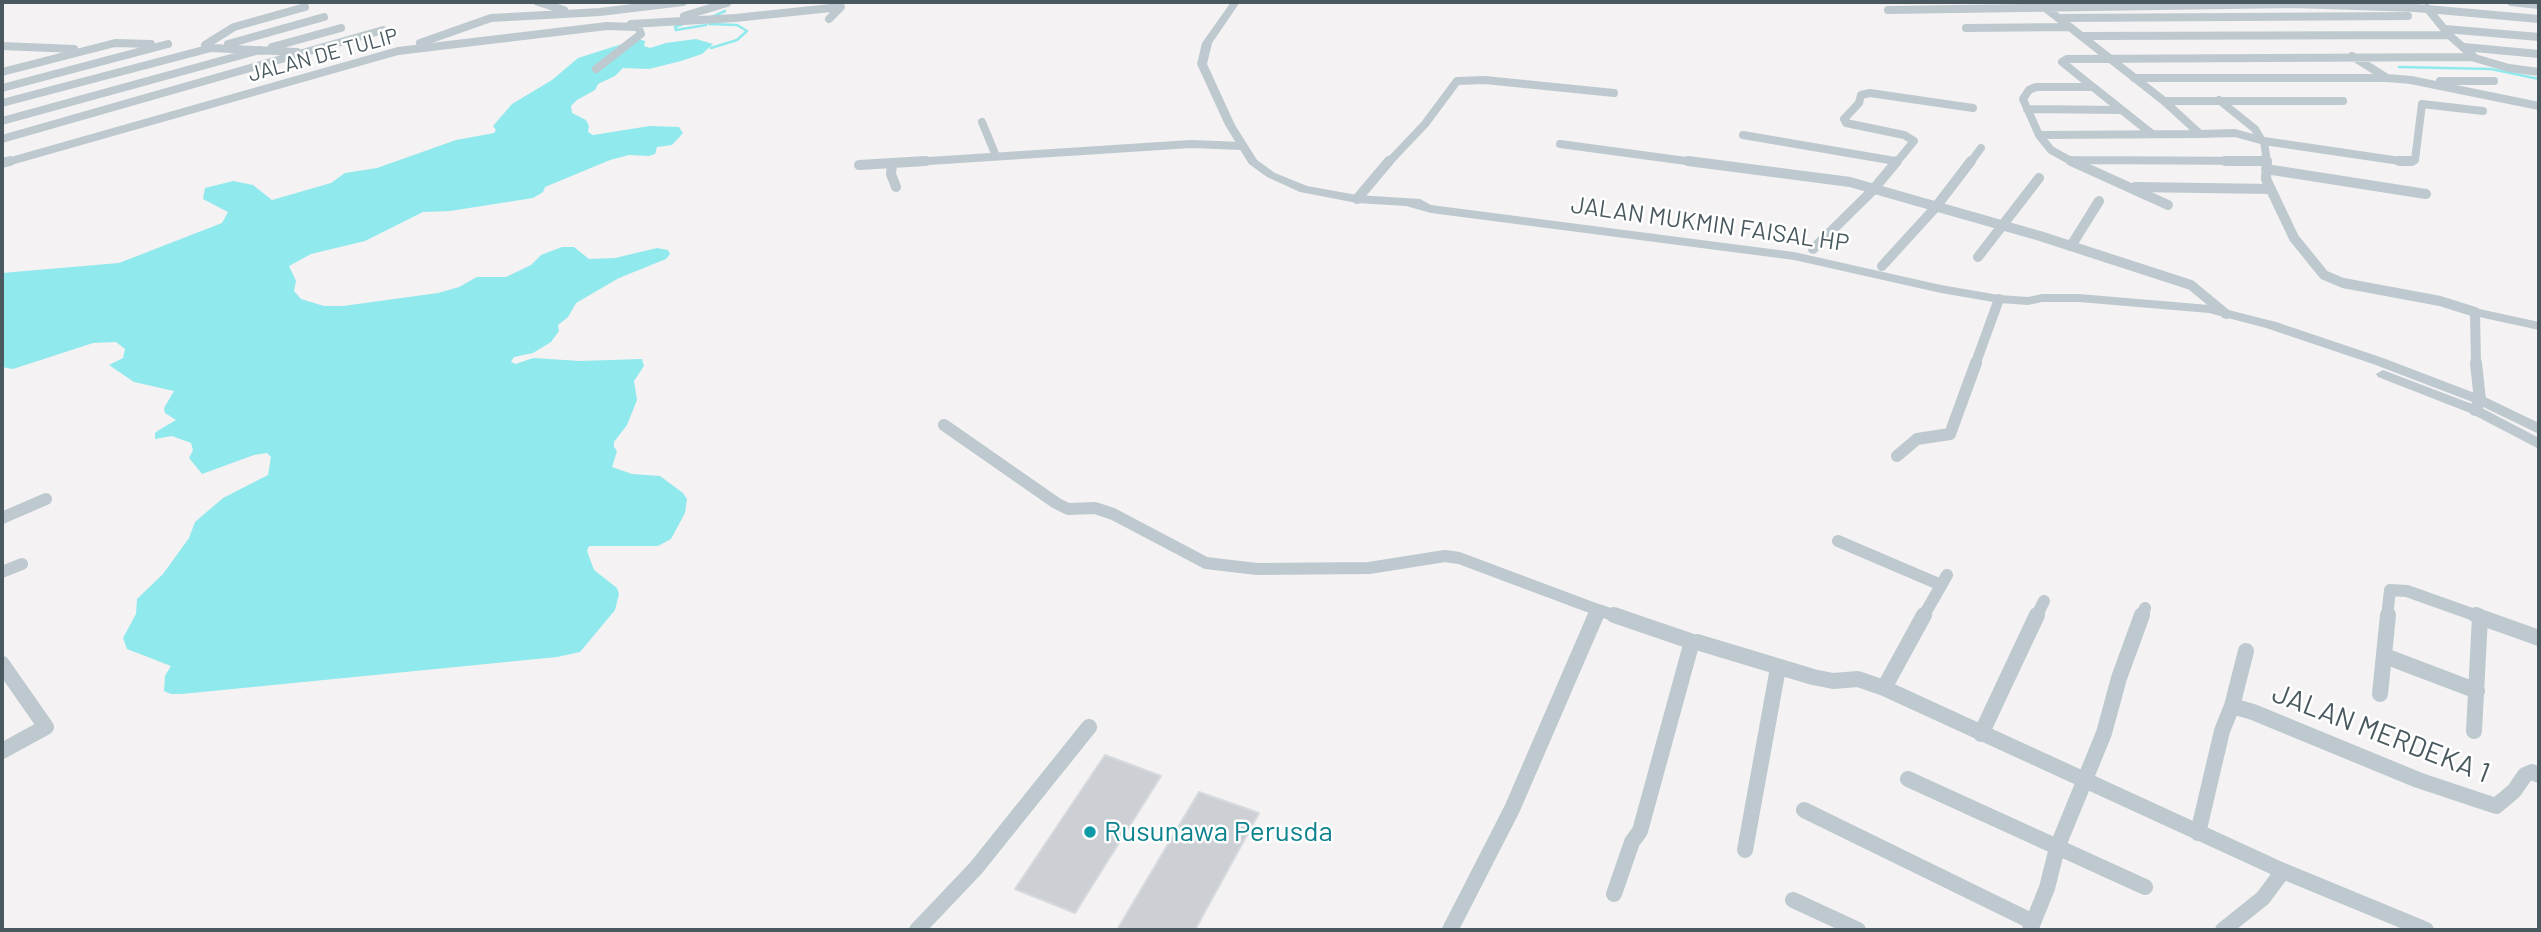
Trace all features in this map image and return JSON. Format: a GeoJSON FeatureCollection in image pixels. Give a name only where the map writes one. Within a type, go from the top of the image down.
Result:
{"type":"FeatureCollection","features":[{"type":"Feature","properties":{"kind":"street"},"geometry":{"type":"LineString","coordinates":[[295,2],[360,38]]}},
{"type":"Feature","properties":{"kind":"street"},"geometry":{"type":"LineString","coordinates":[[538,2],[547,7],[579,13],[620,2]]}},
{"type":"Feature","properties":{"kind":"street"},"geometry":{"type":"LineString","coordinates":[[547,7],[564,2]]}},
{"type":"Feature","properties":{"kind":"street"},"geometry":{"type":"LineString","coordinates":[[398,51],[491,18],[579,13],[683,2]]}},
{"type":"Feature","properties":{"kind":"street"},"geometry":{"type":"LineString","coordinates":[[678,19],[725,2],[735,18]]}},
{"type":"Feature","properties":{"kind":"street","name":"JALAN MUKMIN FAISAL HP"},"geometry":{"type":"LineString","coordinates":[[1235,2],[1207,43],[1202,64],[1242,146],[1259,168],[1289,184],[1357,199],[1411,204],[1433,203],[1813,249],[1948,281],[2042,298],[2079,298],[2209,309],[2244,320],[2267,334],[2478,405],[2539,429]]}},
{"type":"Feature","properties":{"kind":"street"},"geometry":{"type":"LineString","coordinates":[[2373,2],[2382,7]]}},
{"type":"Feature","properties":{"kind":"street"},"geometry":{"type":"LineString","coordinates":[[2416,2],[2432,13],[2447,32],[2474,57],[2471,57]]}},
{"type":"Feature","properties":{"kind":"street"},"geometry":{"type":"LineString","coordinates":[[2468,2],[2492,15]]}},
{"type":"Feature","properties":{"kind":"street"},"geometry":{"type":"LineString","coordinates":[[2511,2],[2539,5]]}},
{"type":"Feature","properties":{"kind":"street"},"geometry":{"type":"LineString","coordinates":[[1888,10],[2089,4],[2326,3],[2432,13]]}},
{"type":"Feature","properties":{"kind":"street"},"geometry":{"type":"LineString","coordinates":[[2042,5],[2164,100],[2200,134]]}},
{"type":"Feature","properties":{"kind":"street"},"geometry":{"type":"LineString","coordinates":[[607,26],[678,19],[735,18],[841,7],[829,19]]}},
{"type":"Feature","properties":{"kind":"street"},"geometry":{"type":"LineString","coordinates":[[305,8],[234,27],[205,45],[308,53]]}},
{"type":"Feature","properties":{"kind":"street"},"geometry":{"type":"LineString","coordinates":[[2059,18],[2432,13],[2539,19]]}},
{"type":"Feature","properties":{"kind":"street"},"geometry":{"type":"LineString","coordinates":[[2,103],[324,17]]}},
{"type":"Feature","properties":{"kind":"street","name":"JALAN DE TULIP"},"geometry":{"type":"LineString","coordinates":[[2,163],[11,157],[398,51],[607,26],[638,27],[641,34],[596,69]]}},
{"type":"Feature","properties":{"kind":"street"},"geometry":{"type":"LineString","coordinates":[[1966,28],[2070,27]]}},
{"type":"Feature","properties":{"kind":"street"},"geometry":{"type":"LineString","coordinates":[[2,121],[341,28]]}},
{"type":"Feature","properties":{"kind":"street"},"geometry":{"type":"LineString","coordinates":[[2,139],[383,30]]}},
{"type":"Feature","properties":{"kind":"street"},"geometry":{"type":"LineString","coordinates":[[2082,36],[2447,32],[2539,37]]}},
{"type":"Feature","properties":{"kind":"street"},"geometry":{"type":"LineString","coordinates":[[2,72],[115,43],[169,44],[2,88]]}},
{"type":"Feature","properties":{"kind":"street"},"geometry":{"type":"LineString","coordinates":[[2,46],[88,50]]}},
{"type":"Feature","properties":{"kind":"street"},"geometry":{"type":"LineString","coordinates":[[2464,47],[2539,54]]}},
{"type":"Feature","properties":{"kind":"street"},"geometry":{"type":"LineString","coordinates":[[2,57],[34,48]]}},
{"type":"Feature","properties":{"kind":"street"},"geometry":{"type":"LineString","coordinates":[[2351,56],[2387,78]]}},
{"type":"Feature","properties":{"kind":"street"},"geometry":{"type":"LineString","coordinates":[[2152,134],[2062,62],[2063,60],[2471,57],[2509,68],[2539,72]]}},
{"type":"Feature","properties":{"kind":"street"},"geometry":{"type":"LineString","coordinates":[[2134,78],[2387,78],[2494,81]]}},
{"type":"Feature","properties":{"kind":"street"},"geometry":{"type":"LineString","coordinates":[[1357,199],[1384,165],[1425,124],[1457,81],[1485,80],[1614,93]]}},
{"type":"Feature","properties":{"kind":"street"},"geometry":{"type":"LineString","coordinates":[[2412,80],[2539,106]]}},
{"type":"Feature","properties":{"kind":"street"},"geometry":{"type":"LineString","coordinates":[[2093,86],[2029,90],[2023,99],[2039,135],[2051,150],[2069,160],[2168,205]]}},
{"type":"Feature","properties":{"kind":"street"},"geometry":{"type":"LineString","coordinates":[[1813,249],[1872,191],[1914,141],[1910,137],[1853,126],[1844,119],[1858,103],[1861,95],[1870,93],[1973,108]]}},
{"type":"Feature","properties":{"kind":"street"},"geometry":{"type":"LineString","coordinates":[[2164,100],[2343,101]]}},
{"type":"Feature","properties":{"kind":"street"},"geometry":{"type":"LineString","coordinates":[[2219,100],[2255,129],[2262,140],[2267,165],[2266,179],[2294,238],[2324,275],[2343,283],[2440,301],[2539,327]]}},
{"type":"Feature","properties":{"kind":"street"},"geometry":{"type":"LineString","coordinates":[[2039,135],[2235,133],[2262,140],[2407,162],[2415,160],[2422,104],[2483,111]]}},
{"type":"Feature","properties":{"kind":"street"},"geometry":{"type":"LineString","coordinates":[[2027,109],[2120,110]]}},
{"type":"Feature","properties":{"kind":"street"},"geometry":{"type":"LineString","coordinates":[[982,122],[996,156]]}},
{"type":"Feature","properties":{"kind":"street"},"geometry":{"type":"LineString","coordinates":[[1743,135],[1895,161]]}},
{"type":"Feature","properties":{"kind":"street"},"geometry":{"type":"LineString","coordinates":[[859,165],[1191,144],[1242,146]]}},
{"type":"Feature","properties":{"kind":"street"},"geometry":{"type":"LineString","coordinates":[[1560,144],[1838,180],[2071,246],[2191,285],[2225,314]]}},
{"type":"Feature","properties":{"kind":"street"},"geometry":{"type":"LineString","coordinates":[[1882,266],[1935,208],[1981,148]]}},
{"type":"Feature","properties":{"kind":"street"},"geometry":{"type":"LineString","coordinates":[[2069,160],[2267,165],[2426,194]]}},
{"type":"Feature","properties":{"kind":"street"},"geometry":{"type":"LineString","coordinates":[[892,164],[891,178],[896,187]]}},
{"type":"Feature","properties":{"kind":"street"},"geometry":{"type":"LineString","coordinates":[[1978,257],[2039,178]]}},
{"type":"Feature","properties":{"kind":"street"},"geometry":{"type":"LineString","coordinates":[[2128,187],[2271,189]]}},
{"type":"Feature","properties":{"kind":"street"},"geometry":{"type":"LineString","coordinates":[[2071,246],[2099,201]]}},
{"type":"Feature","properties":{"kind":"street","name":"JALAN MUKMIN FAISAL HP"},"geometry":{"type":"LineString","coordinates":[[1411,204],[1431,209],[1794,256],[1941,289],[1999,299],[2028,301],[2042,298]]}},
{"type":"Feature","properties":{"kind":"street"},"geometry":{"type":"LineString","coordinates":[[1897,456],[1917,439],[1950,434],[1999,299]]}},
{"type":"Feature","properties":{"kind":"street"},"geometry":{"type":"LineString","coordinates":[[2475,312],[2478,405]]}},
{"type":"Feature","properties":{"kind":"street","name":"JALAN MUKMIN FAISAL HP"},"geometry":{"type":"LineString","coordinates":[[2478,405],[2539,444]]}},
{"type":"Feature","properties":{"kind":"street"},"geometry":{"type":"LineString","coordinates":[[944,425],[1056,503],[1068,509],[1095,508],[1113,514],[1206,563],[1257,569],[1369,568],[1445,556],[1459,558],[1598,610],[1778,668],[1833,681],[1858,679],[1884,688],[2283,871],[2426,930]]}},
{"type":"Feature","properties":{"kind":"street"},"geometry":{"type":"LineString","coordinates":[[2,518],[46,499]]}},
{"type":"Feature","properties":{"kind":"street"},"geometry":{"type":"LineString","coordinates":[[1838,541],[1944,580],[1884,688]]}},
{"type":"Feature","properties":{"kind":"street"},"geometry":{"type":"LineString","coordinates":[[2,572],[22,564]]}},
{"type":"Feature","properties":{"kind":"street"},"geometry":{"type":"LineString","coordinates":[[2379,694],[2390,590],[2407,591],[2539,638]]}},
{"type":"Feature","properties":{"kind":"street"},"geometry":{"type":"LineString","coordinates":[[1981,734],[2044,601]]}},
{"type":"Feature","properties":{"kind":"street"},"geometry":{"type":"LineString","coordinates":[[1804,810],[2032,926],[2047,888],[2057,848],[2104,733],[2119,678],[2145,608]]}},
{"type":"Feature","properties":{"kind":"street"},"geometry":{"type":"LineString","coordinates":[[1450,930],[1512,809],[1598,610]]}},
{"type":"Feature","properties":{"kind":"street"},"geometry":{"type":"LineString","coordinates":[[2474,731],[2480,617]]}},
{"type":"Feature","properties":{"kind":"street"},"geometry":{"type":"LineString","coordinates":[[1614,894],[1652,794],[1693,642]]}},
{"type":"Feature","properties":{"kind":"street"},"geometry":{"type":"LineString","coordinates":[[2199,833],[2222,731],[2232,706],[2246,651]]}},
{"type":"Feature","properties":{"kind":"street"},"geometry":{"type":"LineString","coordinates":[[2385,656],[2477,691]]}},
{"type":"Feature","properties":{"kind":"street"},"geometry":{"type":"LineString","coordinates":[[2,664],[46,727],[2,751]]}},
{"type":"Feature","properties":{"kind":"street"},"geometry":{"type":"LineString","coordinates":[[1745,850],[1778,668]]}},
{"type":"Feature","properties":{"kind":"street","name":"JALAN MERDEKA 1"},"geometry":{"type":"LineString","coordinates":[[2232,706],[2253,712],[2417,780],[2496,806],[2514,791],[2525,775],[2532,772],[2539,775]]}},
{"type":"Feature","properties":{"kind":"street"},"geometry":{"type":"LineString","coordinates":[[917,930],[976,868],[1090,727]]}},
{"type":"Feature","properties":{"kind":"street"},"geometry":{"type":"LineString","coordinates":[[1908,779],[2145,887]]}},
{"type":"Feature","properties":{"kind":"street"},"geometry":{"type":"LineString","coordinates":[[2223,930],[2263,898],[2283,871]]}},
{"type":"Feature","properties":{"kind":"street"},"geometry":{"type":"LineString","coordinates":[[1793,900],[1858,930]]}},
{"type":"Feature","properties":{"kind":"water"},"geometry":{"type":"Polygon","coordinates":[[[638,39],[645,41],[644,46],[650,48],[696,39],[713,44],[702,54],[681,61],[649,69],[623,68],[577,100],[571,106],[572,113],[586,120],[588,132],[593,135],[650,126],[679,127],[683,133],[672,145],[657,147],[655,154],[649,156],[629,155],[610,160],[545,187],[543,192],[533,198],[450,211],[423,212],[365,241],[311,254],[289,266],[296,281],[294,291],[301,299],[324,306],[343,306],[438,293],[459,287],[477,277],[506,277],[531,265],[541,255],[562,247],[574,247],[589,259],[615,258],[657,248],[668,250],[670,254],[666,259],[619,278],[576,303],[568,317],[558,325],[559,331],[551,342],[533,353],[514,357],[511,362],[516,364],[533,358],[580,361],[642,359],[644,366],[634,381],[637,400],[627,425],[614,442],[617,451],[612,467],[632,474],[660,476],[683,493],[687,499],[685,513],[671,539],[658,546],[589,546],[587,551],[594,570],[617,588],[619,594],[615,610],[580,652],[557,657],[182,694],[164,691],[165,676],[171,666],[127,649],[123,638],[136,614],[137,599],[163,574],[189,538],[195,522],[223,498],[268,475],[271,457],[267,453],[254,455],[202,474],[189,458],[193,450],[191,443],[172,436],[155,439],[155,433],[176,420],[165,413],[164,408],[174,391],[134,382],[109,365],[123,358],[125,349],[116,342],[93,343],[13,369],[2,367],[2,273],[119,263],[222,223],[228,212],[203,199],[205,188],[233,181],[253,185],[272,200],[331,183],[345,173],[377,168],[456,140],[494,133],[496,130],[493,126],[512,104],[552,80],[578,58],[638,39]]]}},
{"type":"Feature","properties":{"kind":"building","name":"Rusunawa Perusda"},"geometry":{"type":"Polygon","coordinates":[[[1105,755],[1161,776],[1075,913],[1015,889],[1105,755]]]}},
{"type":"Feature","properties":{"kind":"building","name":"Rusunawa Perusda"},"geometry":{"type":"Polygon","coordinates":[[[1199,792],[1259,813],[1195,930],[1117,930],[1199,792]]]}},
{"type":"Feature","properties":{"kind":"waterway"},"geometry":{"type":"LineString","coordinates":[[711,48],[737,40],[747,31],[737,25],[709,24],[712,17],[725,11]]}},
{"type":"Feature","properties":{"kind":"waterway"},"geometry":{"type":"LineString","coordinates":[[685,23],[675,27],[676,30],[706,25]]}},
{"type":"Feature","properties":{"kind":"waterway"},"geometry":{"type":"LineString","coordinates":[[2399,67],[2491,69],[2539,79]]}},
{"type":"Feature","properties":{"kind":"place","name":"Rusunawa Perusda"},"geometry":{"type":"Point","coordinates":[1090,832]}}]}
